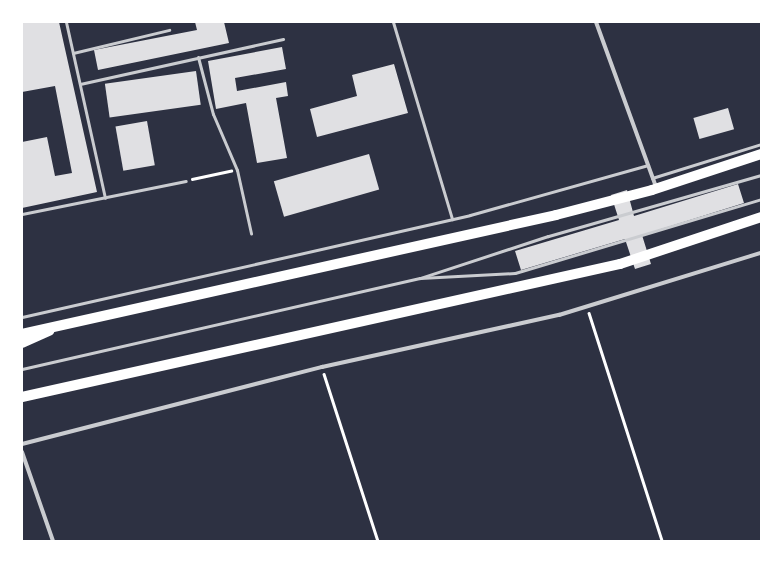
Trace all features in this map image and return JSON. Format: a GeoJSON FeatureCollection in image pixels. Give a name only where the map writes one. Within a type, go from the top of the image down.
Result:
{"type":"FeatureCollection","features":[{"type":"Feature","properties":{"kind":"highway"},"geometry":{"type":"LineString","coordinates":[[22,334],[271,281],[556,215],[654,183],[761,154]]}},
{"type":"Feature","properties":{"kind":"highway"},"geometry":{"type":"LineString","coordinates":[[22,397],[620,264],[761,217]]}},
{"type":"Feature","properties":{"kind":"highway"},"geometry":{"type":"LineString","coordinates":[[22,343],[60,325]]}},
{"type":"Feature","properties":{"kind":"street"},"geometry":{"type":"LineString","coordinates":[[596,22],[654,183]]}},
{"type":"Feature","properties":{"kind":"street"},"geometry":{"type":"LineString","coordinates":[[22,444],[322,367],[587,307],[761,253]]}},
{"type":"Feature","properties":{"kind":"street"},"geometry":{"type":"LineString","coordinates":[[22,452],[53,541]]}},
{"type":"Feature","properties":{"kind":"lane"},"geometry":{"type":"LineString","coordinates":[[66,22],[105,198]]}},
{"type":"Feature","properties":{"kind":"lane"},"geometry":{"type":"LineString","coordinates":[[393,22],[452,219]]}},
{"type":"Feature","properties":{"kind":"lane"},"geometry":{"type":"LineString","coordinates":[[73,53],[169,30]]}},
{"type":"Feature","properties":{"kind":"lane"},"geometry":{"type":"LineString","coordinates":[[80,84],[283,39]]}},
{"type":"Feature","properties":{"kind":"lane"},"geometry":{"type":"LineString","coordinates":[[198,57],[213,114],[237,170],[251,233]]}},
{"type":"Feature","properties":{"kind":"lane"},"geometry":{"type":"LineString","coordinates":[[654,183],[761,144]]}},
{"type":"Feature","properties":{"kind":"lane"},"geometry":{"type":"LineString","coordinates":[[22,317],[452,219],[530,200],[648,165]]}},
{"type":"Feature","properties":{"kind":"lane"},"geometry":{"type":"LineString","coordinates":[[22,369],[420,278],[548,236],[761,175]]}},
{"type":"Feature","properties":{"kind":"lane"},"geometry":{"type":"LineString","coordinates":[[22,214],[186,181]]}},
{"type":"Feature","properties":{"kind":"lane"},"geometry":{"type":"LineString","coordinates":[[420,278],[515,273],[761,200]]}},
{"type":"Feature","properties":{"kind":"path"},"geometry":{"type":"LineString","coordinates":[[186,181],[237,170]]}},
{"type":"Feature","properties":{"kind":"path"},"geometry":{"type":"LineString","coordinates":[[587,307],[662,541]]}},
{"type":"Feature","properties":{"kind":"path"},"geometry":{"type":"LineString","coordinates":[[322,367],[378,541]]}},
{"type":"Feature","properties":{"kind":"building"},"geometry":{"type":"Polygon","coordinates":[[[22,22],[59,22],[97,192],[22,208],[22,142],[47,137],[55,176],[72,173],[55,86],[22,92],[22,22]]]}},
{"type":"Feature","properties":{"kind":"building"},"geometry":{"type":"Polygon","coordinates":[[[195,22],[224,22],[229,43],[98,70],[94,50],[197,30],[195,22]]]}},
{"type":"Feature","properties":{"kind":"building"},"geometry":{"type":"Polygon","coordinates":[[[282,47],[286,69],[235,78],[237,91],[286,82],[288,96],[276,98],[287,158],[257,163],[246,103],[216,109],[208,61],[282,47]]]}},
{"type":"Feature","properties":{"kind":"building"},"geometry":{"type":"Polygon","coordinates":[[[394,64],[408,113],[317,137],[310,109],[357,96],[352,75],[394,64]]]}},
{"type":"Feature","properties":{"kind":"building"},"geometry":{"type":"Polygon","coordinates":[[[196,71],[201,105],[110,117],[105,84],[196,71]]]}},
{"type":"Feature","properties":{"kind":"building"},"geometry":{"type":"Polygon","coordinates":[[[728,108],[734,129],[699,139],[693,118],[728,108]]]}},
{"type":"Feature","properties":{"kind":"building"},"geometry":{"type":"Polygon","coordinates":[[[147,121],[155,165],[123,171],[115,127],[147,121]]]}},
{"type":"Feature","properties":{"kind":"building"},"geometry":{"type":"Polygon","coordinates":[[[369,154],[379,190],[284,217],[274,181],[369,154]]]}},
{"type":"Feature","properties":{"kind":"building"},"geometry":{"type":"Polygon","coordinates":[[[738,184],[744,203],[642,235],[651,264],[635,269],[625,239],[521,270],[515,251],[619,220],[611,195],[627,190],[634,216],[738,184]]]}}]}
